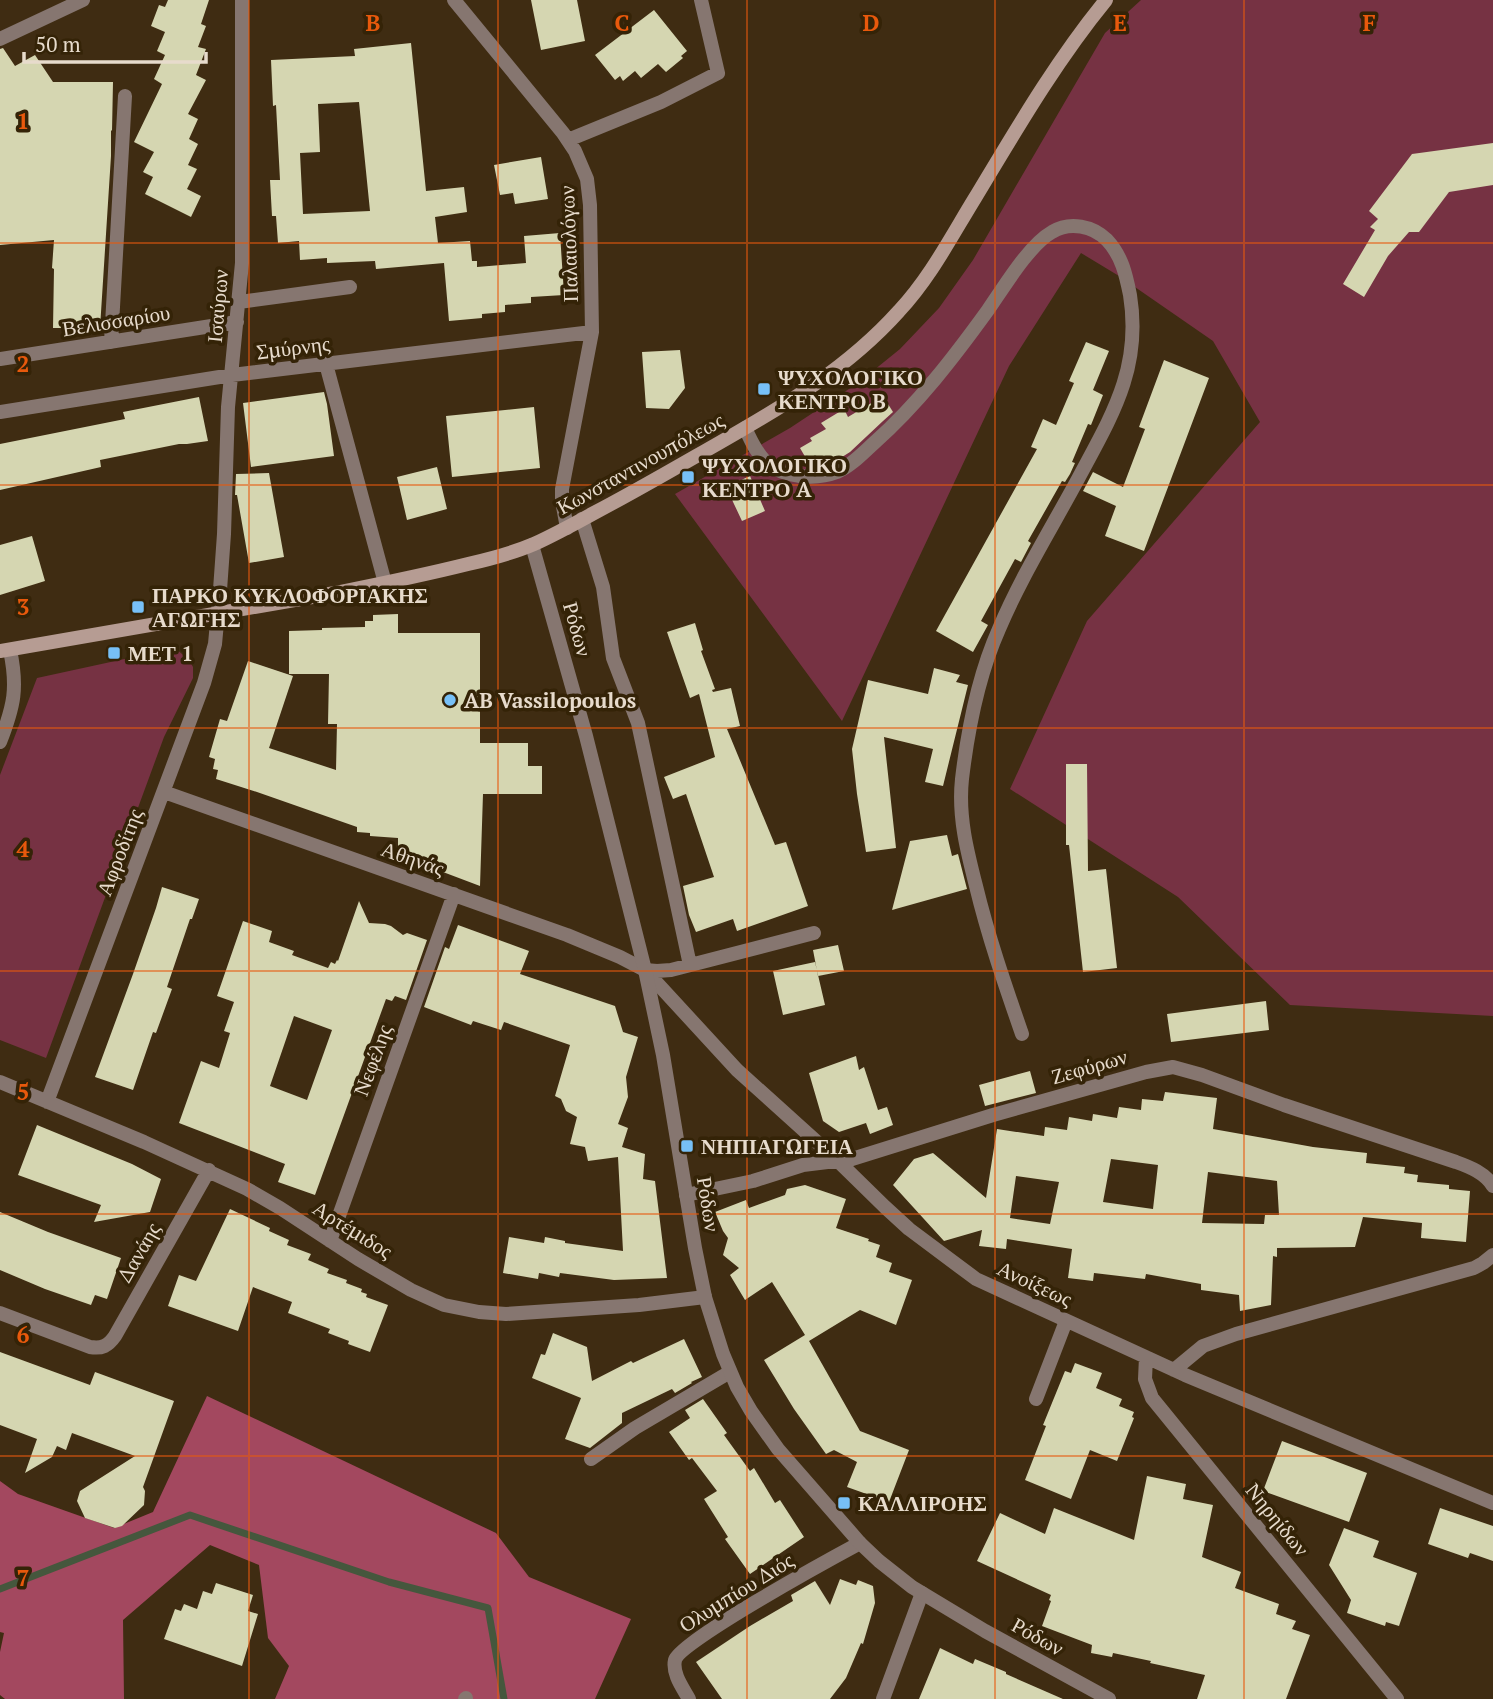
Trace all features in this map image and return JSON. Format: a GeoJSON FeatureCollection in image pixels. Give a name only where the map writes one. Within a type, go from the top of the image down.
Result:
{"type":"FeatureCollection","features":[{"type":"Feature","properties":{"kind":"main road","name":"Κωνσταντινουπόλεως"},"geometry":{"type":"LineString","coordinates":[[5,650],[218,615],[385,583],[476,562],[532,545],[567,528],[745,428],[835,370],[870,341],[911,299],[937,262],[1064,55],[1106,0]]}},
{"type":"Feature","properties":{"kind":"street"},"geometry":{"type":"LineString","coordinates":[[0,39],[83,0]]}},
{"type":"Feature","properties":{"kind":"street","name":"Ισαύρων"},"geometry":{"type":"LineString","coordinates":[[218,615],[224,534],[228,407],[242,263],[242,0]]}},
{"type":"Feature","properties":{"kind":"street","name":"Παλαιολόγων"},"geometry":{"type":"LineString","coordinates":[[454,0],[568,140],[585,171],[589,189],[592,332],[562,489],[567,528]]}},
{"type":"Feature","properties":{"kind":"street"},"geometry":{"type":"LineString","coordinates":[[568,140],[661,102],[718,74],[701,0]]}},
{"type":"Feature","properties":{"kind":"street"},"geometry":{"type":"LineString","coordinates":[[0,24],[18,31]]}},
{"type":"Feature","properties":{"kind":"street"},"geometry":{"type":"LineString","coordinates":[[111,342],[125,96]]}},
{"type":"Feature","properties":{"kind":"street"},"geometry":{"type":"LineString","coordinates":[[745,428],[758,454],[779,471],[804,475],[836,472],[863,453],[916,402],[961,348],[1044,237],[1056,229],[1085,227],[1098,232],[1108,241],[1124,265],[1133,324],[1132,350],[1125,381],[1106,426],[1011,604],[989,651],[967,744],[962,781],[962,818],[968,854],[986,926],[1021,1034]]}},
{"type":"Feature","properties":{"kind":"street"},"geometry":{"type":"LineString","coordinates":[[239,302],[350,286]]}},
{"type":"Feature","properties":{"kind":"street","name":"Βελισσαρίου"},"geometry":{"type":"LineString","coordinates":[[0,359],[237,322]]}},
{"type":"Feature","properties":{"kind":"street","name":"Σμύρνης"},"geometry":{"type":"LineString","coordinates":[[0,412],[232,375],[592,332]]}},
{"type":"Feature","properties":{"kind":"street"},"geometry":{"type":"LineString","coordinates":[[326,365],[385,583]]}},
{"type":"Feature","properties":{"kind":"street"},"geometry":{"type":"LineString","coordinates":[[582,519],[603,587],[613,658],[638,723],[690,965]]}},
{"type":"Feature","properties":{"kind":"street","name":"Ρόδων"},"geometry":{"type":"LineString","coordinates":[[532,545],[582,723],[645,970],[663,1055],[705,1297],[730,1372],[751,1411],[778,1449],[860,1543],[900,1578],[985,1631],[1110,1699]]}},
{"type":"Feature","properties":{"kind":"street","name":"Αφροδίτης"},"geometry":{"type":"LineString","coordinates":[[47,1102],[209,665],[215,645],[218,615]]}},
{"type":"Feature","properties":{"kind":"street"},"geometry":{"type":"LineString","coordinates":[[0,742],[10,716],[14,695],[14,671],[5,650]]}},
{"type":"Feature","properties":{"kind":"street","name":"Αθηνάς"},"geometry":{"type":"LineString","coordinates":[[164,792],[567,935],[645,970]]}},
{"type":"Feature","properties":{"kind":"street","name":"Νεφέλης"},"geometry":{"type":"LineString","coordinates":[[330,1241],[454,894]]}},
{"type":"Feature","properties":{"kind":"street"},"geometry":{"type":"LineString","coordinates":[[645,970],[664,971],[814,933]]}},
{"type":"Feature","properties":{"kind":"street","name":"Ανοίξεως"},"geometry":{"type":"LineString","coordinates":[[645,970],[737,1070],[839,1161],[909,1229],[976,1279],[1174,1370],[1493,1503]]}},
{"type":"Feature","properties":{"kind":"street","name":"Ζεφύρων"},"geometry":{"type":"LineString","coordinates":[[686,1195],[753,1181],[803,1164],[864,1156],[993,1115],[1134,1075],[1173,1067],[1456,1162],[1482,1174],[1493,1186]]}},
{"type":"Feature","properties":{"kind":"street","name":"Αρτέμιδος"},"geometry":{"type":"LineString","coordinates":[[0,1082],[209,1171],[280,1208],[358,1259],[422,1296],[444,1305],[506,1314],[626,1306],[705,1297]]}},
{"type":"Feature","properties":{"kind":"street","name":"Δανάης"},"geometry":{"type":"LineString","coordinates":[[0,1313],[90,1347],[99,1349],[109,1344],[209,1171]]}},
{"type":"Feature","properties":{"kind":"street"},"geometry":{"type":"LineString","coordinates":[[1174,1370],[1203,1346],[1226,1337],[1474,1268],[1493,1255]]}},
{"type":"Feature","properties":{"kind":"street"},"geometry":{"type":"LineString","coordinates":[[1035,1399],[1066,1321]]}},
{"type":"Feature","properties":{"kind":"street","name":"Νηρηίδων"},"geometry":{"type":"LineString","coordinates":[[1146,1357],[1145,1379],[1152,1398],[1397,1699]]}},
{"type":"Feature","properties":{"kind":"street"},"geometry":{"type":"LineString","coordinates":[[591,1459],[635,1428],[730,1372]]}},
{"type":"Feature","properties":{"kind":"street","name":"Ολυμπίου Διός"},"geometry":{"type":"LineString","coordinates":[[690,1699],[676,1674],[676,1660],[684,1649],[782,1587],[860,1543]]}},
{"type":"Feature","properties":{"kind":"street"},"geometry":{"type":"LineString","coordinates":[[883,1699],[922,1593]]}},
{"type":"Feature","properties":{"kind":"shaded area"},"geometry":{"type":"Polygon","coordinates":[[[1141,0],[1493,0],[1493,1016],[1290,1005],[1178,897],[1010,789],[1087,621],[1260,422],[1213,341],[1119,276],[1081,253],[1009,366],[842,721],[675,494],[790,428],[858,383],[900,349],[939,308],[973,260],[1105,33],[1141,0]]]}},
{"type":"Feature","properties":{"kind":"shaded area"},"geometry":{"type":"Polygon","coordinates":[[[175,648],[189,660],[193,667],[193,678],[164,737],[46,1058],[0,1040],[0,775],[37,678],[175,648]]]}},
{"type":"Feature","properties":{"kind":"shaded area"},"geometry":{"type":"Polygon","coordinates":[[[207,1396],[496,1533],[529,1577],[631,1619],[595,1699],[275,1699],[289,1666],[268,1638],[259,1565],[210,1545],[123,1620],[124,1699],[5,1699],[0,1695],[0,1652],[4,1633],[0,1632],[0,1481],[18,1494],[114,1528],[153,1512],[207,1396]]]}},
{"type":"Feature","properties":{"kind":"building"},"geometry":{"type":"Polygon","coordinates":[[[168,0],[209,0],[201,24],[206,26],[198,47],[206,49],[196,75],[206,80],[188,114],[198,119],[189,139],[198,144],[188,165],[197,169],[187,189],[201,196],[191,217],[145,194],[153,177],[143,172],[154,152],[134,142],[162,84],[154,79],[165,55],[157,51],[165,32],[151,26],[159,5],[165,7],[168,0]]]}},
{"type":"Feature","properties":{"kind":"building"},"geometry":{"type":"Polygon","coordinates":[[[531,0],[577,0],[585,41],[541,50],[531,0]]]}},
{"type":"Feature","properties":{"kind":"building"},"geometry":{"type":"Polygon","coordinates":[[[654,10],[687,51],[681,56],[683,58],[666,72],[658,64],[641,78],[635,71],[623,81],[620,76],[615,80],[595,55],[654,10]]]}},
{"type":"Feature","properties":{"kind":"building"},"geometry":{"type":"Polygon","coordinates":[[[411,43],[426,191],[464,187],[467,212],[435,217],[438,243],[470,241],[472,261],[477,261],[477,267],[526,263],[524,236],[560,233],[564,295],[531,297],[531,303],[505,305],[505,312],[482,314],[482,318],[449,321],[444,263],[376,269],[375,261],[327,263],[327,258],[300,260],[299,241],[278,243],[276,216],[272,216],[270,180],[280,180],[271,60],[355,56],[354,49],[411,43]],[[359,102],[318,104],[320,152],[300,153],[303,214],[370,211],[359,102]]]}},
{"type":"Feature","properties":{"kind":"building"},"geometry":{"type":"Polygon","coordinates":[[[3,48],[15,66],[35,55],[53,82],[113,82],[100,328],[53,328],[54,240],[0,245],[0,49],[3,48]]]}},
{"type":"Feature","properties":{"kind":"building"},"geometry":{"type":"Polygon","coordinates":[[[1493,143],[1493,185],[1449,192],[1419,232],[1409,232],[1388,256],[1364,297],[1343,284],[1375,230],[1370,227],[1378,219],[1369,211],[1412,154],[1493,143]]]}},
{"type":"Feature","properties":{"kind":"building"},"geometry":{"type":"Polygon","coordinates":[[[541,157],[548,199],[515,204],[513,193],[500,195],[494,165],[541,157]]]}},
{"type":"Feature","properties":{"kind":"building"},"geometry":{"type":"Polygon","coordinates":[[[1086,342],[1109,351],[1093,390],[1103,395],[1072,462],[1075,463],[1070,474],[1065,482],[1062,481],[1028,541],[1031,543],[1021,562],[1015,559],[981,621],[988,625],[973,652],[936,631],[1037,449],[1031,447],[1043,419],[1056,425],[1074,383],[1069,381],[1086,342]]]}},
{"type":"Feature","properties":{"kind":"building"},"geometry":{"type":"Polygon","coordinates":[[[680,350],[685,388],[669,409],[646,408],[642,352],[680,350]]]}},
{"type":"Feature","properties":{"kind":"building"},"geometry":{"type":"Polygon","coordinates":[[[1164,360],[1209,378],[1144,551],[1105,536],[1116,506],[1083,491],[1093,472],[1123,487],[1145,429],[1139,427],[1164,360]]]}},
{"type":"Feature","properties":{"kind":"building"},"geometry":{"type":"Polygon","coordinates":[[[324,392],[334,456],[251,467],[243,403],[324,392]]]}},
{"type":"Feature","properties":{"kind":"building"},"geometry":{"type":"Polygon","coordinates":[[[883,396],[893,412],[850,452],[831,464],[811,467],[800,448],[812,441],[810,438],[826,429],[821,423],[844,409],[848,417],[883,396]]]}},
{"type":"Feature","properties":{"kind":"building"},"geometry":{"type":"Polygon","coordinates":[[[199,397],[208,441],[100,460],[101,467],[0,490],[0,444],[125,419],[123,412],[199,397]]]}},
{"type":"Feature","properties":{"kind":"building"},"geometry":{"type":"Polygon","coordinates":[[[534,407],[540,468],[452,477],[446,416],[534,407]]]}},
{"type":"Feature","properties":{"kind":"building"},"geometry":{"type":"Polygon","coordinates":[[[437,467],[447,509],[407,520],[397,477],[437,467]]]}},
{"type":"Feature","properties":{"kind":"building"},"geometry":{"type":"Polygon","coordinates":[[[269,473],[284,557],[249,563],[235,495],[236,474],[269,473]]]}},
{"type":"Feature","properties":{"kind":"building"},"geometry":{"type":"Polygon","coordinates":[[[750,476],[765,511],[742,521],[726,487],[750,476]]]}},
{"type":"Feature","properties":{"kind":"building"},"geometry":{"type":"Polygon","coordinates":[[[32,536],[45,581],[0,595],[0,545],[32,536]]]}},
{"type":"Feature","properties":{"kind":"building"},"geometry":{"type":"Polygon","coordinates":[[[398,614],[398,633],[480,633],[480,743],[528,743],[528,766],[542,766],[542,794],[483,794],[480,886],[398,855],[398,838],[357,832],[357,827],[216,779],[218,770],[213,769],[215,759],[209,757],[220,719],[227,721],[248,661],[293,676],[269,748],[336,770],[337,724],[328,724],[329,674],[289,674],[289,631],[365,627],[365,621],[373,621],[373,615],[398,614]]]}},
{"type":"Feature","properties":{"kind":"building"},"geometry":{"type":"Polygon","coordinates":[[[695,623],[703,650],[701,651],[715,689],[713,692],[731,688],[740,726],[727,729],[775,845],[786,842],[808,906],[737,931],[733,919],[696,932],[689,915],[683,886],[714,877],[686,794],[673,799],[664,777],[715,757],[699,694],[690,698],[667,632],[695,623]]]}},
{"type":"Feature","properties":{"kind":"building"},"geometry":{"type":"Polygon","coordinates":[[[934,668],[960,675],[956,682],[968,685],[943,786],[925,782],[933,749],[884,737],[896,848],[866,852],[852,749],[868,680],[928,694],[934,668]]]}},
{"type":"Feature","properties":{"kind":"building"},"geometry":{"type":"Polygon","coordinates":[[[1066,764],[1087,764],[1088,871],[1106,869],[1117,968],[1083,972],[1069,845],[1066,845],[1066,764]]]}},
{"type":"Feature","properties":{"kind":"building"},"geometry":{"type":"Polygon","coordinates":[[[947,835],[952,856],[958,854],[967,889],[892,910],[910,841],[947,835]]]}},
{"type":"Feature","properties":{"kind":"building"},"geometry":{"type":"Polygon","coordinates":[[[162,887],[199,899],[167,987],[172,989],[156,1033],[153,1032],[133,1090],[95,1077],[162,887]]]}},
{"type":"Feature","properties":{"kind":"building"},"geometry":{"type":"Polygon","coordinates":[[[359,901],[369,923],[385,924],[403,935],[407,933],[427,940],[406,1000],[395,996],[392,1001],[386,999],[315,1195],[278,1182],[285,1164],[179,1123],[201,1061],[219,1068],[230,1033],[224,1031],[234,1002],[217,996],[243,921],[272,931],[269,942],[294,951],[292,955],[328,968],[331,962],[335,964],[359,901]],[[294,1016],[270,1086],[307,1100],[332,1030],[294,1016]]]}},
{"type":"Feature","properties":{"kind":"building"},"geometry":{"type":"Polygon","coordinates":[[[458,925],[529,951],[520,974],[615,1006],[623,1032],[638,1037],[626,1077],[628,1097],[618,1124],[628,1128],[622,1147],[645,1154],[643,1179],[655,1181],[667,1278],[614,1280],[560,1273],[559,1277],[539,1273],[538,1279],[503,1273],[509,1237],[544,1243],[545,1237],[565,1243],[623,1251],[618,1157],[588,1161],[585,1147],[570,1144],[577,1117],[566,1111],[561,1099],[555,1096],[570,1045],[504,1022],[501,1030],[473,1021],[471,1025],[424,1007],[445,947],[449,949],[458,925]]]}},
{"type":"Feature","properties":{"kind":"building"},"geometry":{"type":"Polygon","coordinates":[[[838,945],[844,971],[818,976],[813,950],[838,945]]]}},
{"type":"Feature","properties":{"kind":"building"},"geometry":{"type":"Polygon","coordinates":[[[815,962],[825,1005],[783,1015],[773,971],[815,962]]]}},
{"type":"Feature","properties":{"kind":"building"},"geometry":{"type":"Polygon","coordinates":[[[1266,1001],[1269,1030],[1171,1042],[1167,1014],[1266,1001]]]}},
{"type":"Feature","properties":{"kind":"building"},"geometry":{"type":"Polygon","coordinates":[[[856,1056],[859,1070],[864,1067],[878,1110],[887,1107],[893,1125],[870,1134],[866,1123],[839,1132],[823,1121],[809,1073],[856,1056]]]}},
{"type":"Feature","properties":{"kind":"building"},"geometry":{"type":"Polygon","coordinates":[[[1030,1071],[1036,1093],[985,1106],[979,1085],[1030,1071]]]}},
{"type":"Feature","properties":{"kind":"building"},"geometry":{"type":"Polygon","coordinates":[[[1165,1092],[1217,1098],[1213,1129],[1313,1147],[1367,1153],[1366,1163],[1405,1167],[1404,1173],[1418,1175],[1417,1182],[1449,1185],[1449,1189],[1470,1191],[1466,1242],[1421,1238],[1422,1223],[1363,1217],[1355,1247],[1277,1248],[1277,1257],[1273,1256],[1271,1305],[1240,1311],[1239,1295],[1201,1290],[1201,1284],[1146,1274],[1145,1279],[1094,1273],[1093,1281],[1068,1278],[1072,1249],[1007,1239],[1006,1249],[979,1246],[982,1230],[944,1241],[893,1185],[914,1159],[933,1153],[986,1198],[997,1129],[1044,1136],[1045,1127],[1067,1130],[1069,1117],[1092,1121],[1093,1114],[1117,1118],[1119,1107],[1141,1110],[1142,1099],[1163,1101],[1165,1092]],[[1111,1159],[1103,1202],[1153,1209],[1158,1165],[1111,1159]],[[1208,1172],[1202,1223],[1264,1224],[1265,1215],[1279,1215],[1277,1181],[1208,1172]],[[1016,1176],[1010,1218],[1050,1224],[1059,1182],[1016,1176]]]}},
{"type":"Feature","properties":{"kind":"building"},"geometry":{"type":"Polygon","coordinates":[[[37,1125],[132,1164],[161,1179],[150,1212],[94,1222],[101,1205],[18,1175],[37,1125]]]}},
{"type":"Feature","properties":{"kind":"building"},"geometry":{"type":"Polygon","coordinates":[[[805,1185],[846,1199],[836,1228],[880,1245],[876,1257],[892,1263],[889,1272],[912,1280],[896,1325],[860,1310],[809,1341],[860,1431],[909,1450],[889,1502],[847,1487],[857,1462],[834,1450],[826,1454],[794,1409],[764,1360],[805,1335],[772,1282],[745,1300],[730,1275],[739,1268],[723,1255],[728,1238],[715,1212],[746,1200],[749,1208],[785,1195],[787,1189],[805,1185]]]}},
{"type":"Feature","properties":{"kind":"building"},"geometry":{"type":"Polygon","coordinates":[[[230,1209],[289,1240],[287,1245],[311,1254],[308,1260],[329,1269],[327,1273],[362,1289],[361,1292],[367,1294],[366,1297],[388,1305],[370,1352],[328,1333],[330,1329],[288,1313],[292,1302],[253,1287],[238,1331],[168,1306],[179,1275],[196,1281],[230,1209]]]}},
{"type":"Feature","properties":{"kind":"building"},"geometry":{"type":"Polygon","coordinates":[[[0,1212],[121,1258],[107,1299],[95,1295],[91,1305],[0,1270],[0,1212]]]}},
{"type":"Feature","properties":{"kind":"building"},"geometry":{"type":"Polygon","coordinates":[[[553,1333],[587,1347],[592,1381],[684,1339],[702,1377],[675,1393],[672,1389],[622,1413],[622,1423],[590,1448],[565,1439],[581,1398],[532,1378],[553,1333]]]}},
{"type":"Feature","properties":{"kind":"building"},"geometry":{"type":"Polygon","coordinates":[[[0,1352],[90,1385],[95,1372],[174,1401],[143,1487],[144,1505],[122,1526],[115,1528],[85,1518],[77,1501],[80,1491],[135,1456],[72,1433],[66,1450],[57,1446],[52,1457],[25,1473],[37,1439],[0,1425],[0,1352]]]}},
{"type":"Feature","properties":{"kind":"building"},"geometry":{"type":"Polygon","coordinates":[[[1075,1363],[1102,1373],[1096,1388],[1122,1399],[1119,1406],[1134,1412],[1134,1418],[1117,1461],[1090,1450],[1071,1499],[1025,1480],[1065,1371],[1071,1373],[1075,1363]]]}},
{"type":"Feature","properties":{"kind":"building"},"geometry":{"type":"Polygon","coordinates":[[[703,1399],[750,1471],[754,1468],[775,1503],[780,1500],[804,1537],[750,1574],[725,1539],[728,1537],[704,1499],[717,1491],[692,1458],[689,1460],[669,1432],[690,1418],[685,1410],[703,1399]]]}},
{"type":"Feature","properties":{"kind":"building"},"geometry":{"type":"Polygon","coordinates":[[[1282,1441],[1367,1473],[1349,1522],[1263,1491],[1282,1441]]]}},
{"type":"Feature","properties":{"kind":"building"},"geometry":{"type":"Polygon","coordinates":[[[1147,1476],[1186,1484],[1183,1499],[1213,1505],[1202,1557],[1241,1572],[1235,1588],[1279,1604],[1276,1614],[1296,1621],[1292,1629],[1310,1635],[1286,1699],[1197,1699],[1205,1675],[1113,1653],[1112,1657],[1091,1653],[1092,1645],[1042,1626],[1051,1595],[977,1561],[1000,1513],[1045,1534],[1054,1508],[1134,1540],[1147,1476]]]}},
{"type":"Feature","properties":{"kind":"building"},"geometry":{"type":"Polygon","coordinates":[[[1440,1508],[1493,1526],[1493,1561],[1470,1553],[1468,1558],[1428,1544],[1440,1508]]]}},
{"type":"Feature","properties":{"kind":"building"},"geometry":{"type":"Polygon","coordinates":[[[1344,1528],[1379,1541],[1373,1557],[1417,1573],[1399,1626],[1386,1622],[1385,1626],[1347,1613],[1351,1600],[1329,1565],[1344,1528]]]}},
{"type":"Feature","properties":{"kind":"building"},"geometry":{"type":"Polygon","coordinates":[[[840,1579],[856,1585],[858,1580],[873,1586],[875,1603],[863,1644],[861,1643],[846,1678],[830,1699],[722,1699],[696,1662],[793,1601],[791,1595],[815,1581],[830,1605],[840,1579]]]}},
{"type":"Feature","properties":{"kind":"building"},"geometry":{"type":"Polygon","coordinates":[[[216,1583],[253,1595],[248,1611],[258,1614],[242,1666],[164,1639],[175,1609],[181,1611],[184,1604],[197,1609],[203,1591],[212,1594],[216,1583]]]}},
{"type":"Feature","properties":{"kind":"building"},"geometry":{"type":"Polygon","coordinates":[[[940,1648],[973,1664],[975,1659],[1063,1699],[919,1699],[940,1648]]]}},
{"type":"Feature","properties":{"kind":"waterway"},"geometry":{"type":"LineString","coordinates":[[0,1589],[190,1515],[389,1582],[488,1608],[504,1699]]}},
{"type":"Feature","properties":{"kind":"place","name":"ΨΥΧΟΛΟΓΙΚΟ ΚΕΝΤΡΟ B"},"geometry":{"type":"Point","coordinates":[764,389]}},
{"type":"Feature","properties":{"kind":"place","name":"ΨΥΧΟΛΟΓΙΚΟ ΚΕΝΤΡΟ A"},"geometry":{"type":"Point","coordinates":[688,477]}},
{"type":"Feature","properties":{"kind":"place","name":"ΠΑΡΚΟ ΚΥΚΛΟΦΟΡΙΑΚΗΣ ΑΓΩΓΗΣ"},"geometry":{"type":"Point","coordinates":[138,607]}},
{"type":"Feature","properties":{"kind":"place","name":"ΜΕΤ 1"},"geometry":{"type":"Point","coordinates":[114,653]}},
{"type":"Feature","properties":{"kind":"place","name":"AB Vassilopoulos"},"geometry":{"type":"Point","coordinates":[450,700]}},
{"type":"Feature","properties":{"kind":"place","name":"ΝΗΠΙΑΓΩΓΕΙΑ"},"geometry":{"type":"Point","coordinates":[687,1146]}},
{"type":"Feature","properties":{"kind":"place","name":"ΚΑΛΛΙΡΟΗΣ"},"geometry":{"type":"Point","coordinates":[844,1503]}}]}
